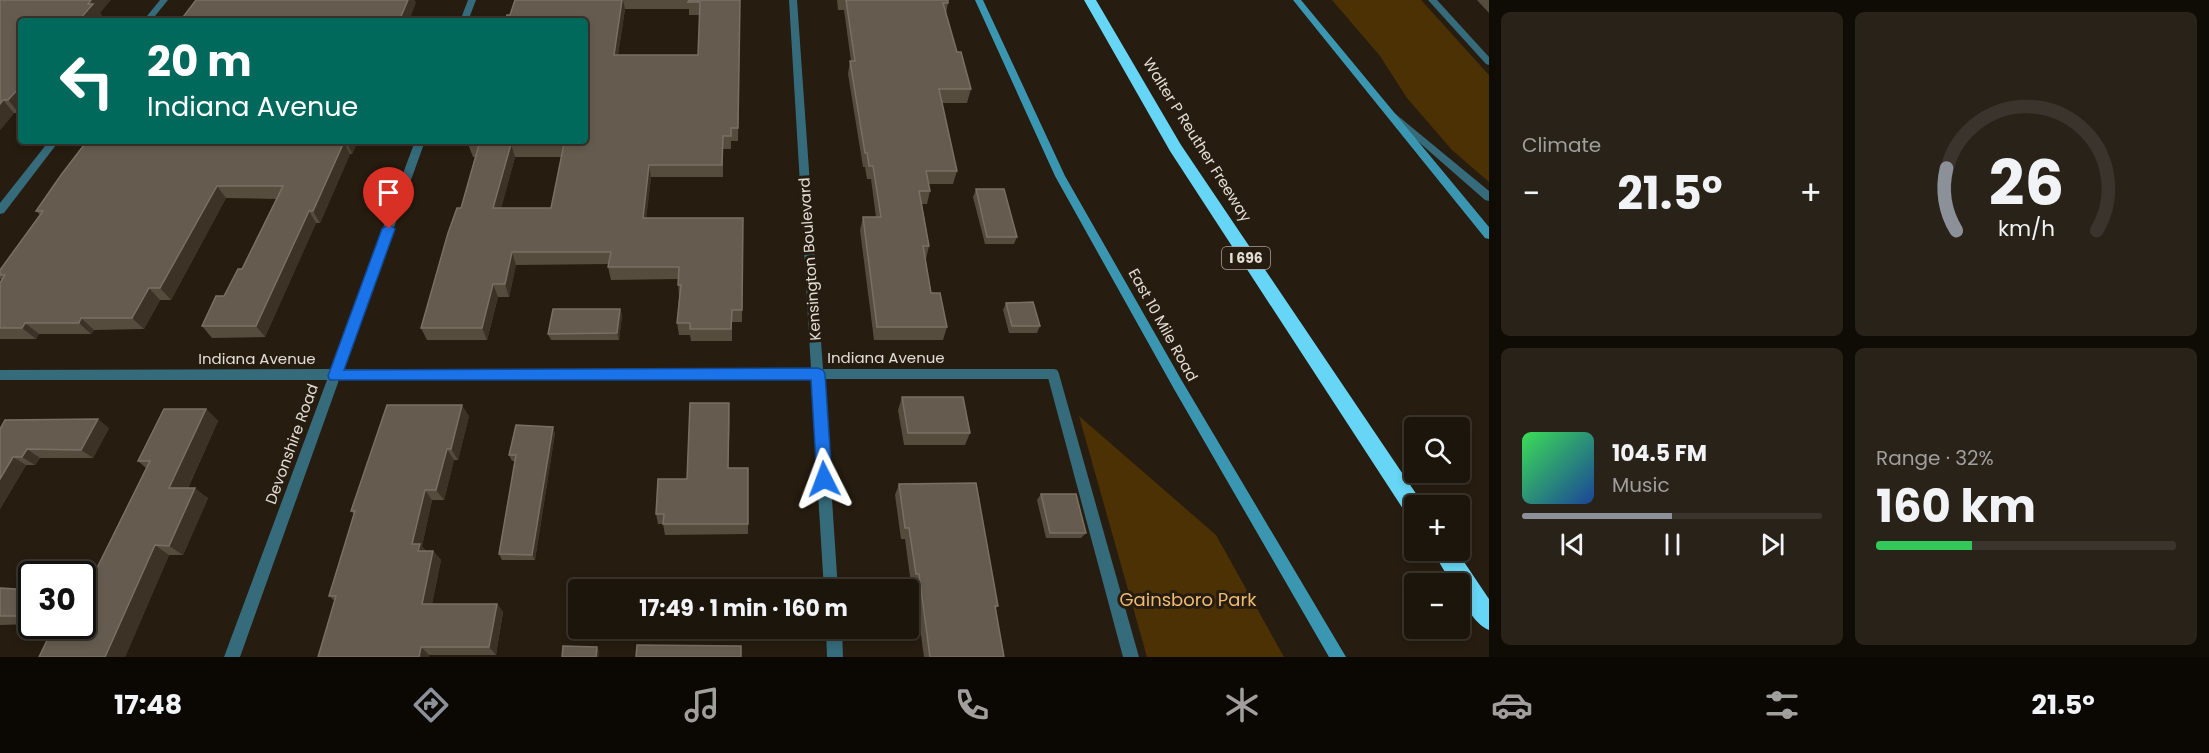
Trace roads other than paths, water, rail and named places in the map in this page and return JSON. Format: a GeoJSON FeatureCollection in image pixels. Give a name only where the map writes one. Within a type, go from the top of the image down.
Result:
{"type":"FeatureCollection","features":[{"type":"Feature","properties":{"kind":"highway","name":"Walter P Reuther Freeway"},"geometry":{"type":"LineString","coordinates":[[1090,0],[1175,147],[1405,495]]}},
{"type":"Feature","properties":{"kind":"highway"},"geometry":{"type":"LineString","coordinates":[[1450,561],[1489,619]]}},
{"type":"Feature","properties":{"kind":"main road","name":"East 10 Mile Road"},"geometry":{"type":"LineString","coordinates":[[979,0],[1060,176],[1178,385],[1338,657]]}},
{"type":"Feature","properties":{"kind":"main road"},"geometry":{"type":"LineString","coordinates":[[1297,0],[1489,235]]}},
{"type":"Feature","properties":{"kind":"street"},"geometry":{"type":"LineString","coordinates":[[149,18],[164,0]]}},
{"type":"Feature","properties":{"kind":"street"},"geometry":{"type":"LineString","coordinates":[[465,18],[472,0]]}},
{"type":"Feature","properties":{"kind":"street","name":"Kensington Boulevard"},"geometry":{"type":"LineString","coordinates":[[793,0],[830,579]]}},
{"type":"Feature","properties":{"kind":"street"},"geometry":{"type":"LineString","coordinates":[[1432,0],[1489,62]]}},
{"type":"Feature","properties":{"kind":"street"},"geometry":{"type":"LineString","coordinates":[[1385,108],[1489,197]]}},
{"type":"Feature","properties":{"kind":"street"},"geometry":{"type":"LineString","coordinates":[[0,210],[52,144]]}},
{"type":"Feature","properties":{"kind":"street","name":"Devonshire Road"},"geometry":{"type":"LineString","coordinates":[[232,657],[419,144]]}},
{"type":"Feature","properties":{"kind":"street","name":"Indiana Avenue"},"geometry":{"type":"LineString","coordinates":[[0,375],[1053,374],[1131,657]]}},
{"type":"Feature","properties":{"kind":"street"},"geometry":{"type":"LineString","coordinates":[[834,639],[835,657]]}},
{"type":"Feature","properties":{"kind":"park label","name":"Gainsboro Park"},"geometry":{"type":"Point","coordinates":[1188,600]}}]}
